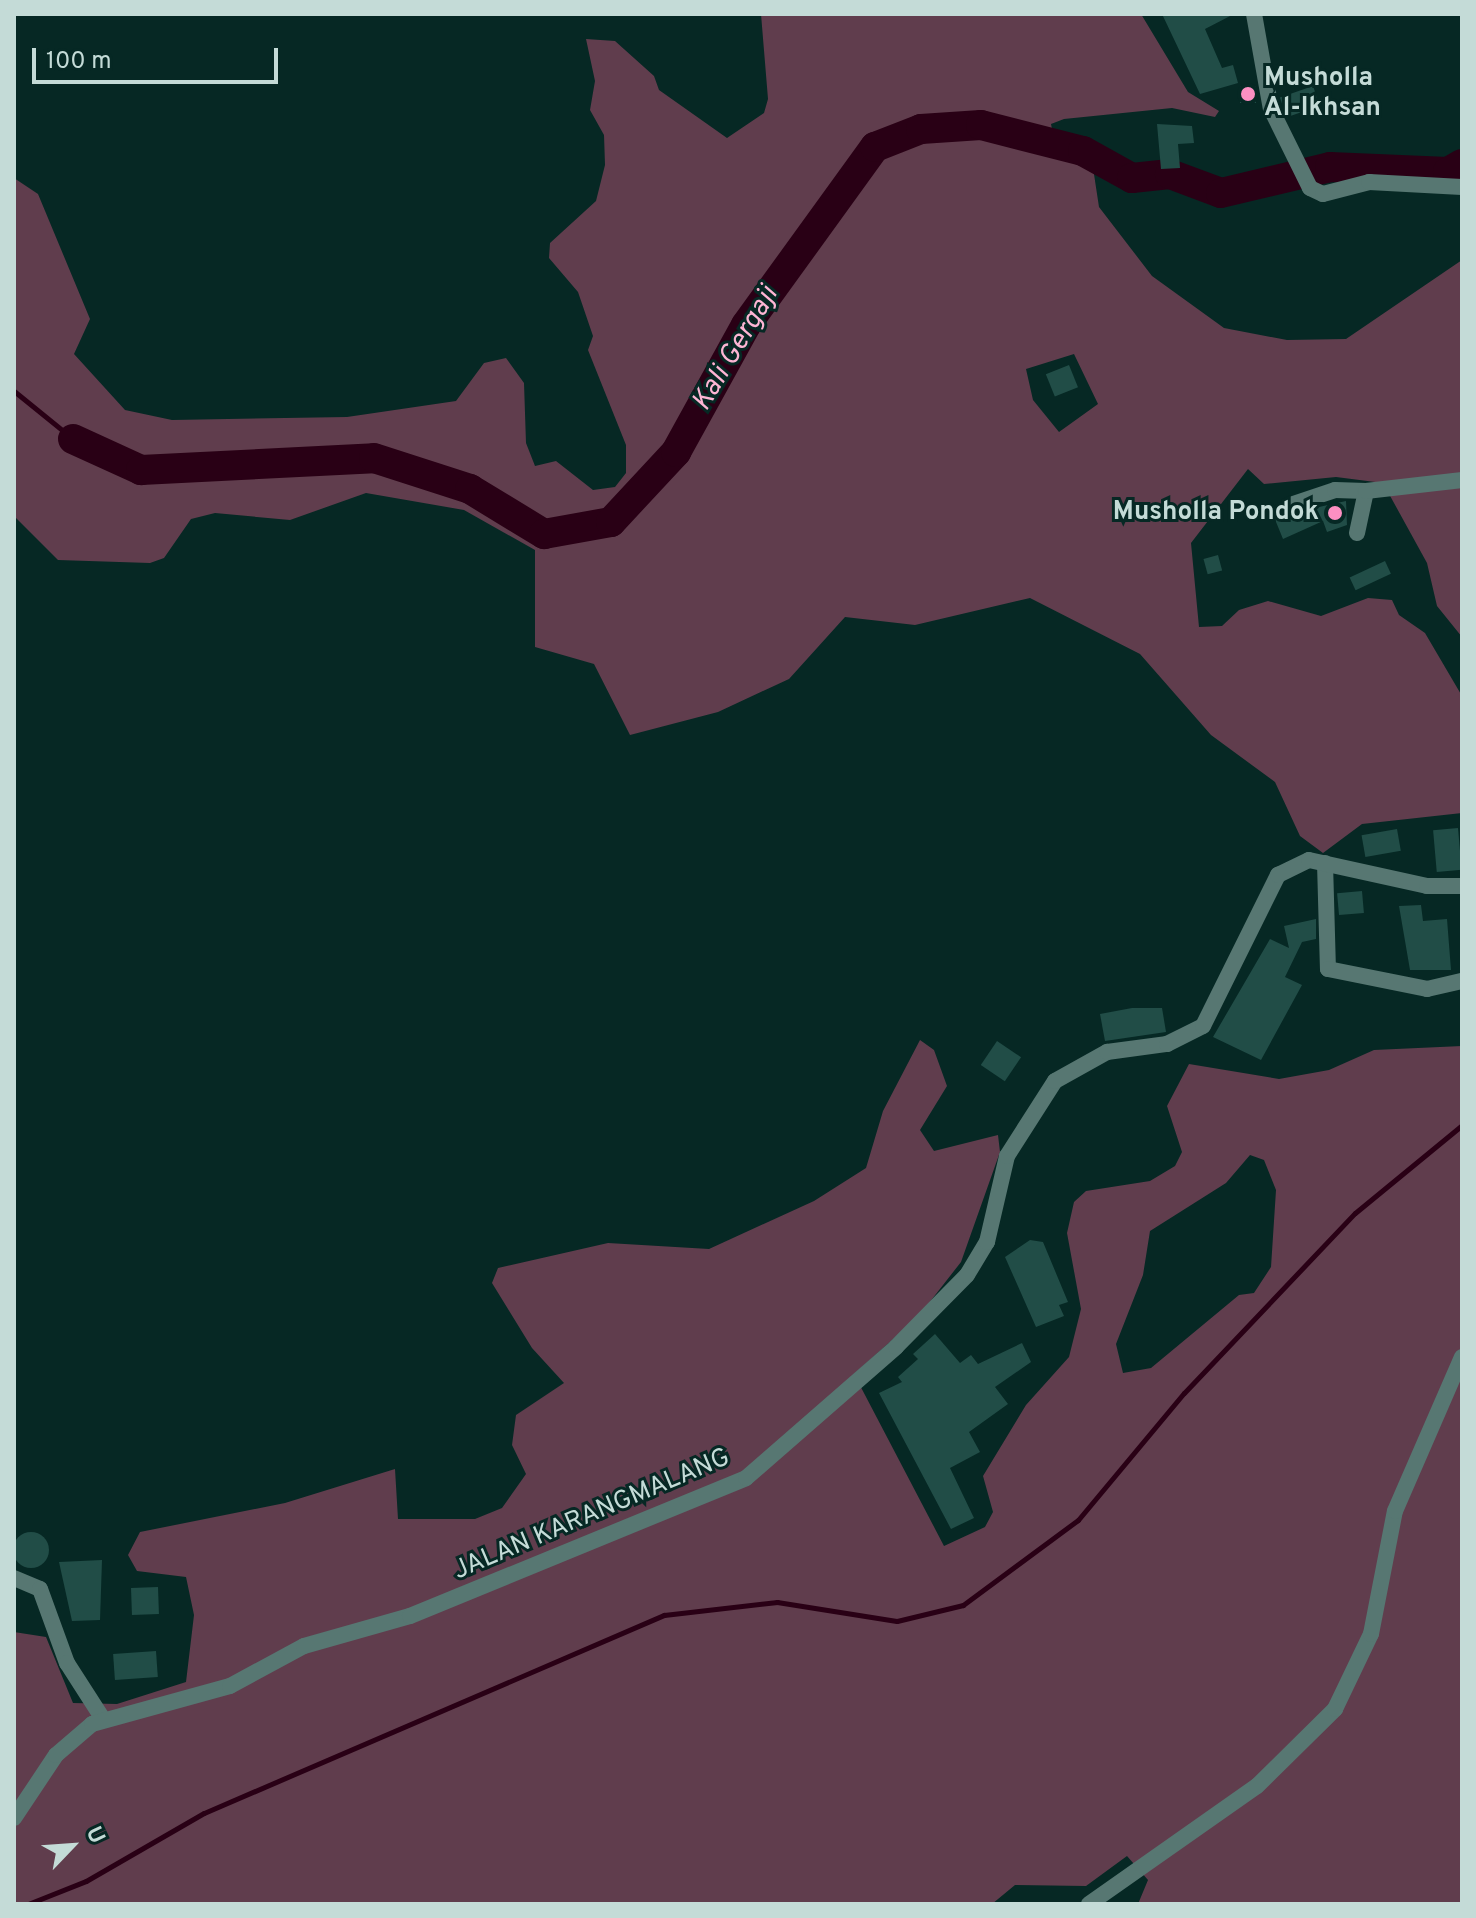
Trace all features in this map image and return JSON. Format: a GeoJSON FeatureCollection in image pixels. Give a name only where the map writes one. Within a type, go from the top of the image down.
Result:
{"type":"FeatureCollection","features":[{"type":"Feature","properties":{"kind":"street"},"geometry":{"type":"LineString","coordinates":[[1254,14],[1271,109],[1297,150],[1307,183],[1323,194],[1369,182],[1462,187]]}},
{"type":"Feature","properties":{"kind":"street"},"geometry":{"type":"LineString","coordinates":[[1293,504],[1335,490],[1366,491],[1462,480]]}},
{"type":"Feature","properties":{"kind":"street"},"geometry":{"type":"LineString","coordinates":[[1357,533],[1366,491]]}},
{"type":"Feature","properties":{"kind":"street","name":"JALAN KARANGMALANG"},"geometry":{"type":"LineString","coordinates":[[14,1818],[56,1755],[103,1719],[230,1686],[304,1646],[410,1616],[746,1478],[896,1347],[967,1275],[987,1242],[1007,1156],[1055,1081],[1107,1052],[1167,1044],[1203,1026],[1240,963],[1270,883],[1298,862],[1325,863],[1427,886],[1462,886]]}},
{"type":"Feature","properties":{"kind":"street"},"geometry":{"type":"LineString","coordinates":[[1325,863],[1328,969],[1427,989],[1462,981]]}},
{"type":"Feature","properties":{"kind":"street"},"geometry":{"type":"LineString","coordinates":[[1089,1904],[1257,1786],[1335,1709],[1371,1634],[1395,1511],[1462,1357]]}},
{"type":"Feature","properties":{"kind":"street"},"geometry":{"type":"LineString","coordinates":[[14,1578],[40,1589],[67,1663],[103,1719]]}},
{"type":"Feature","properties":{"kind":"shaded area"},"geometry":{"type":"Polygon","coordinates":[[[761,14],[1141,14],[1188,92],[1219,111],[1215,117],[1172,108],[1064,119],[1051,124],[1053,134],[1090,148],[1099,207],[1152,276],[1224,328],[1287,340],[1346,339],[1462,260],[1462,637],[1437,606],[1427,563],[1383,483],[1336,477],[1264,484],[1248,469],[1191,543],[1199,627],[1222,626],[1239,610],[1268,601],[1321,616],[1368,598],[1392,600],[1399,615],[1425,633],[1462,696],[1462,813],[1362,824],[1323,853],[1300,836],[1275,782],[1211,735],[1140,654],[1030,598],[915,625],[845,617],[789,679],[718,712],[630,735],[594,664],[535,647],[535,550],[464,510],[366,493],[290,520],[215,513],[191,519],[164,558],[150,563],[58,560],[14,516],[14,178],[38,194],[90,319],[74,354],[125,410],[172,420],[347,417],[456,401],[484,363],[506,358],[524,383],[526,443],[535,466],[556,461],[593,490],[615,487],[626,473],[626,445],[588,350],[593,336],[578,292],[549,258],[550,243],[596,201],[605,165],[604,135],[590,110],[595,81],[586,39],[615,41],[654,76],[659,90],[727,138],[764,113],[768,99],[761,14]],[[1074,354],[1026,369],[1033,400],[1059,432],[1098,404],[1074,354]]]}},
{"type":"Feature","properties":{"kind":"shaded area"},"geometry":{"type":"Polygon","coordinates":[[[920,1040],[934,1050],[947,1086],[920,1130],[934,1151],[998,1135],[1000,1152],[961,1262],[918,1317],[854,1374],[944,1546],[985,1527],[993,1512],[983,1476],[1026,1405],[1069,1357],[1081,1309],[1067,1233],[1074,1202],[1086,1191],[1150,1181],[1175,1166],[1182,1152],[1167,1106],[1189,1064],[1279,1079],[1329,1070],[1374,1050],[1462,1046],[1462,1904],[1138,1904],[1148,1880],[1127,1856],[1086,1886],[1015,1885],[992,1904],[14,1904],[14,1632],[46,1637],[73,1703],[117,1704],[186,1682],[194,1615],[186,1577],[137,1571],[128,1555],[140,1532],[285,1503],[395,1469],[398,1519],[475,1519],[502,1508],[526,1474],[512,1445],[516,1415],[564,1383],[532,1348],[492,1283],[498,1268],[608,1243],[709,1249],[814,1201],[866,1168],[883,1111],[920,1040]],[[1250,1155],[1226,1183],[1150,1231],[1143,1275],[1116,1344],[1123,1373],[1151,1368],[1239,1295],[1254,1293],[1271,1267],[1276,1190],[1264,1160],[1250,1155]]]}},
{"type":"Feature","properties":{"kind":"building"},"geometry":{"type":"Polygon","coordinates":[[[1162,14],[1234,14],[1205,29],[1222,68],[1233,65],[1238,83],[1200,94],[1162,14]]]}},
{"type":"Feature","properties":{"kind":"building","name":"Musholla Al-Ikhsan"},"geometry":{"type":"Polygon","coordinates":[[[1240,86],[1256,86],[1256,103],[1240,103],[1240,86]]]}},
{"type":"Feature","properties":{"kind":"building"},"geometry":{"type":"Polygon","coordinates":[[[1313,86],[1320,106],[1287,117],[1280,97],[1313,86]]]}},
{"type":"Feature","properties":{"kind":"building"},"geometry":{"type":"Polygon","coordinates":[[[1157,124],[1192,126],[1194,143],[1178,144],[1180,168],[1161,169],[1157,124]]]}},
{"type":"Feature","properties":{"kind":"building"},"geometry":{"type":"Polygon","coordinates":[[[1069,365],[1078,387],[1055,397],[1046,374],[1069,365]]]}},
{"type":"Feature","properties":{"kind":"building"},"geometry":{"type":"Polygon","coordinates":[[[1346,501],[1347,525],[1327,532],[1323,521],[1283,539],[1274,517],[1346,501]]]}},
{"type":"Feature","properties":{"kind":"building"},"geometry":{"type":"Polygon","coordinates":[[[1218,555],[1222,570],[1208,574],[1204,559],[1218,555]]]}},
{"type":"Feature","properties":{"kind":"building"},"geometry":{"type":"Polygon","coordinates":[[[1385,561],[1391,574],[1356,590],[1350,577],[1385,561]]]}},
{"type":"Feature","properties":{"kind":"building"},"geometry":{"type":"Polygon","coordinates":[[[1458,828],[1462,870],[1437,872],[1433,830],[1458,828]]]}},
{"type":"Feature","properties":{"kind":"building"},"geometry":{"type":"Polygon","coordinates":[[[1397,829],[1401,851],[1365,857],[1362,835],[1397,829]]]}},
{"type":"Feature","properties":{"kind":"building"},"geometry":{"type":"Polygon","coordinates":[[[1362,891],[1364,913],[1339,915],[1337,893],[1362,891]]]}},
{"type":"Feature","properties":{"kind":"building"},"geometry":{"type":"Polygon","coordinates":[[[1421,905],[1423,921],[1447,919],[1451,970],[1410,970],[1399,906],[1421,905]]]}},
{"type":"Feature","properties":{"kind":"building"},"geometry":{"type":"Polygon","coordinates":[[[1316,919],[1316,939],[1302,942],[1285,977],[1302,985],[1261,1060],[1213,1037],[1270,939],[1289,948],[1284,926],[1316,919]]]}},
{"type":"Feature","properties":{"kind":"building"},"geometry":{"type":"Polygon","coordinates":[[[1132,1008],[1162,1008],[1166,1032],[1105,1041],[1100,1014],[1132,1008]]]}},
{"type":"Feature","properties":{"kind":"building"},"geometry":{"type":"Polygon","coordinates":[[[997,1041],[1021,1057],[1005,1081],[981,1065],[997,1041]]]}},
{"type":"Feature","properties":{"kind":"building"},"geometry":{"type":"Polygon","coordinates":[[[1030,1240],[1043,1242],[1068,1302],[1059,1305],[1064,1316],[1036,1327],[1005,1257],[1030,1240]]]}},
{"type":"Feature","properties":{"kind":"building"},"geometry":{"type":"Polygon","coordinates":[[[935,1334],[960,1363],[971,1355],[978,1364],[1022,1343],[1031,1362],[995,1387],[1008,1404],[969,1432],[980,1452],[950,1468],[974,1518],[951,1529],[879,1393],[902,1382],[898,1377],[918,1359],[913,1354],[935,1334]]]}},
{"type":"Feature","properties":{"kind":"building"},"geometry":{"type":"Polygon","coordinates":[[[31,1532],[43,1538],[49,1550],[43,1562],[31,1568],[19,1562],[13,1550],[19,1538],[31,1532]]]}},
{"type":"Feature","properties":{"kind":"building"},"geometry":{"type":"Polygon","coordinates":[[[102,1560],[100,1620],[72,1621],[59,1562],[102,1560]]]}},
{"type":"Feature","properties":{"kind":"building"},"geometry":{"type":"Polygon","coordinates":[[[158,1587],[159,1614],[132,1615],[131,1588],[158,1587]]]}},
{"type":"Feature","properties":{"kind":"building"},"geometry":{"type":"Polygon","coordinates":[[[156,1651],[158,1677],[115,1680],[113,1654],[156,1651]]]}},
{"type":"Feature","properties":{"kind":"waterway","name":"Kali Gergaji"},"geometry":{"type":"LineString","coordinates":[[73,439],[141,470],[374,458],[470,489],[544,534],[611,522],[676,452],[746,325],[875,147],[921,129],[981,125],[1083,151],[1132,178],[1170,174],[1221,193],[1330,167],[1448,172],[1462,164]]}},
{"type":"Feature","properties":{"kind":"waterway","name":"Kali Gergaji"},"geometry":{"type":"LineString","coordinates":[[14,391],[73,439]]}},
{"type":"Feature","properties":{"kind":"waterway"},"geometry":{"type":"LineString","coordinates":[[28,1904],[86,1881],[204,1813],[664,1615],[777,1602],[897,1621],[963,1605],[1078,1520],[1184,1393],[1355,1213],[1462,1125]]}},
{"type":"Feature","properties":{"kind":"place","name":"Musholla Al-Ikhsan"},"geometry":{"type":"Point","coordinates":[1248,94]}},
{"type":"Feature","properties":{"kind":"place","name":"Musholla Pondok"},"geometry":{"type":"Point","coordinates":[1335,513]}}]}
